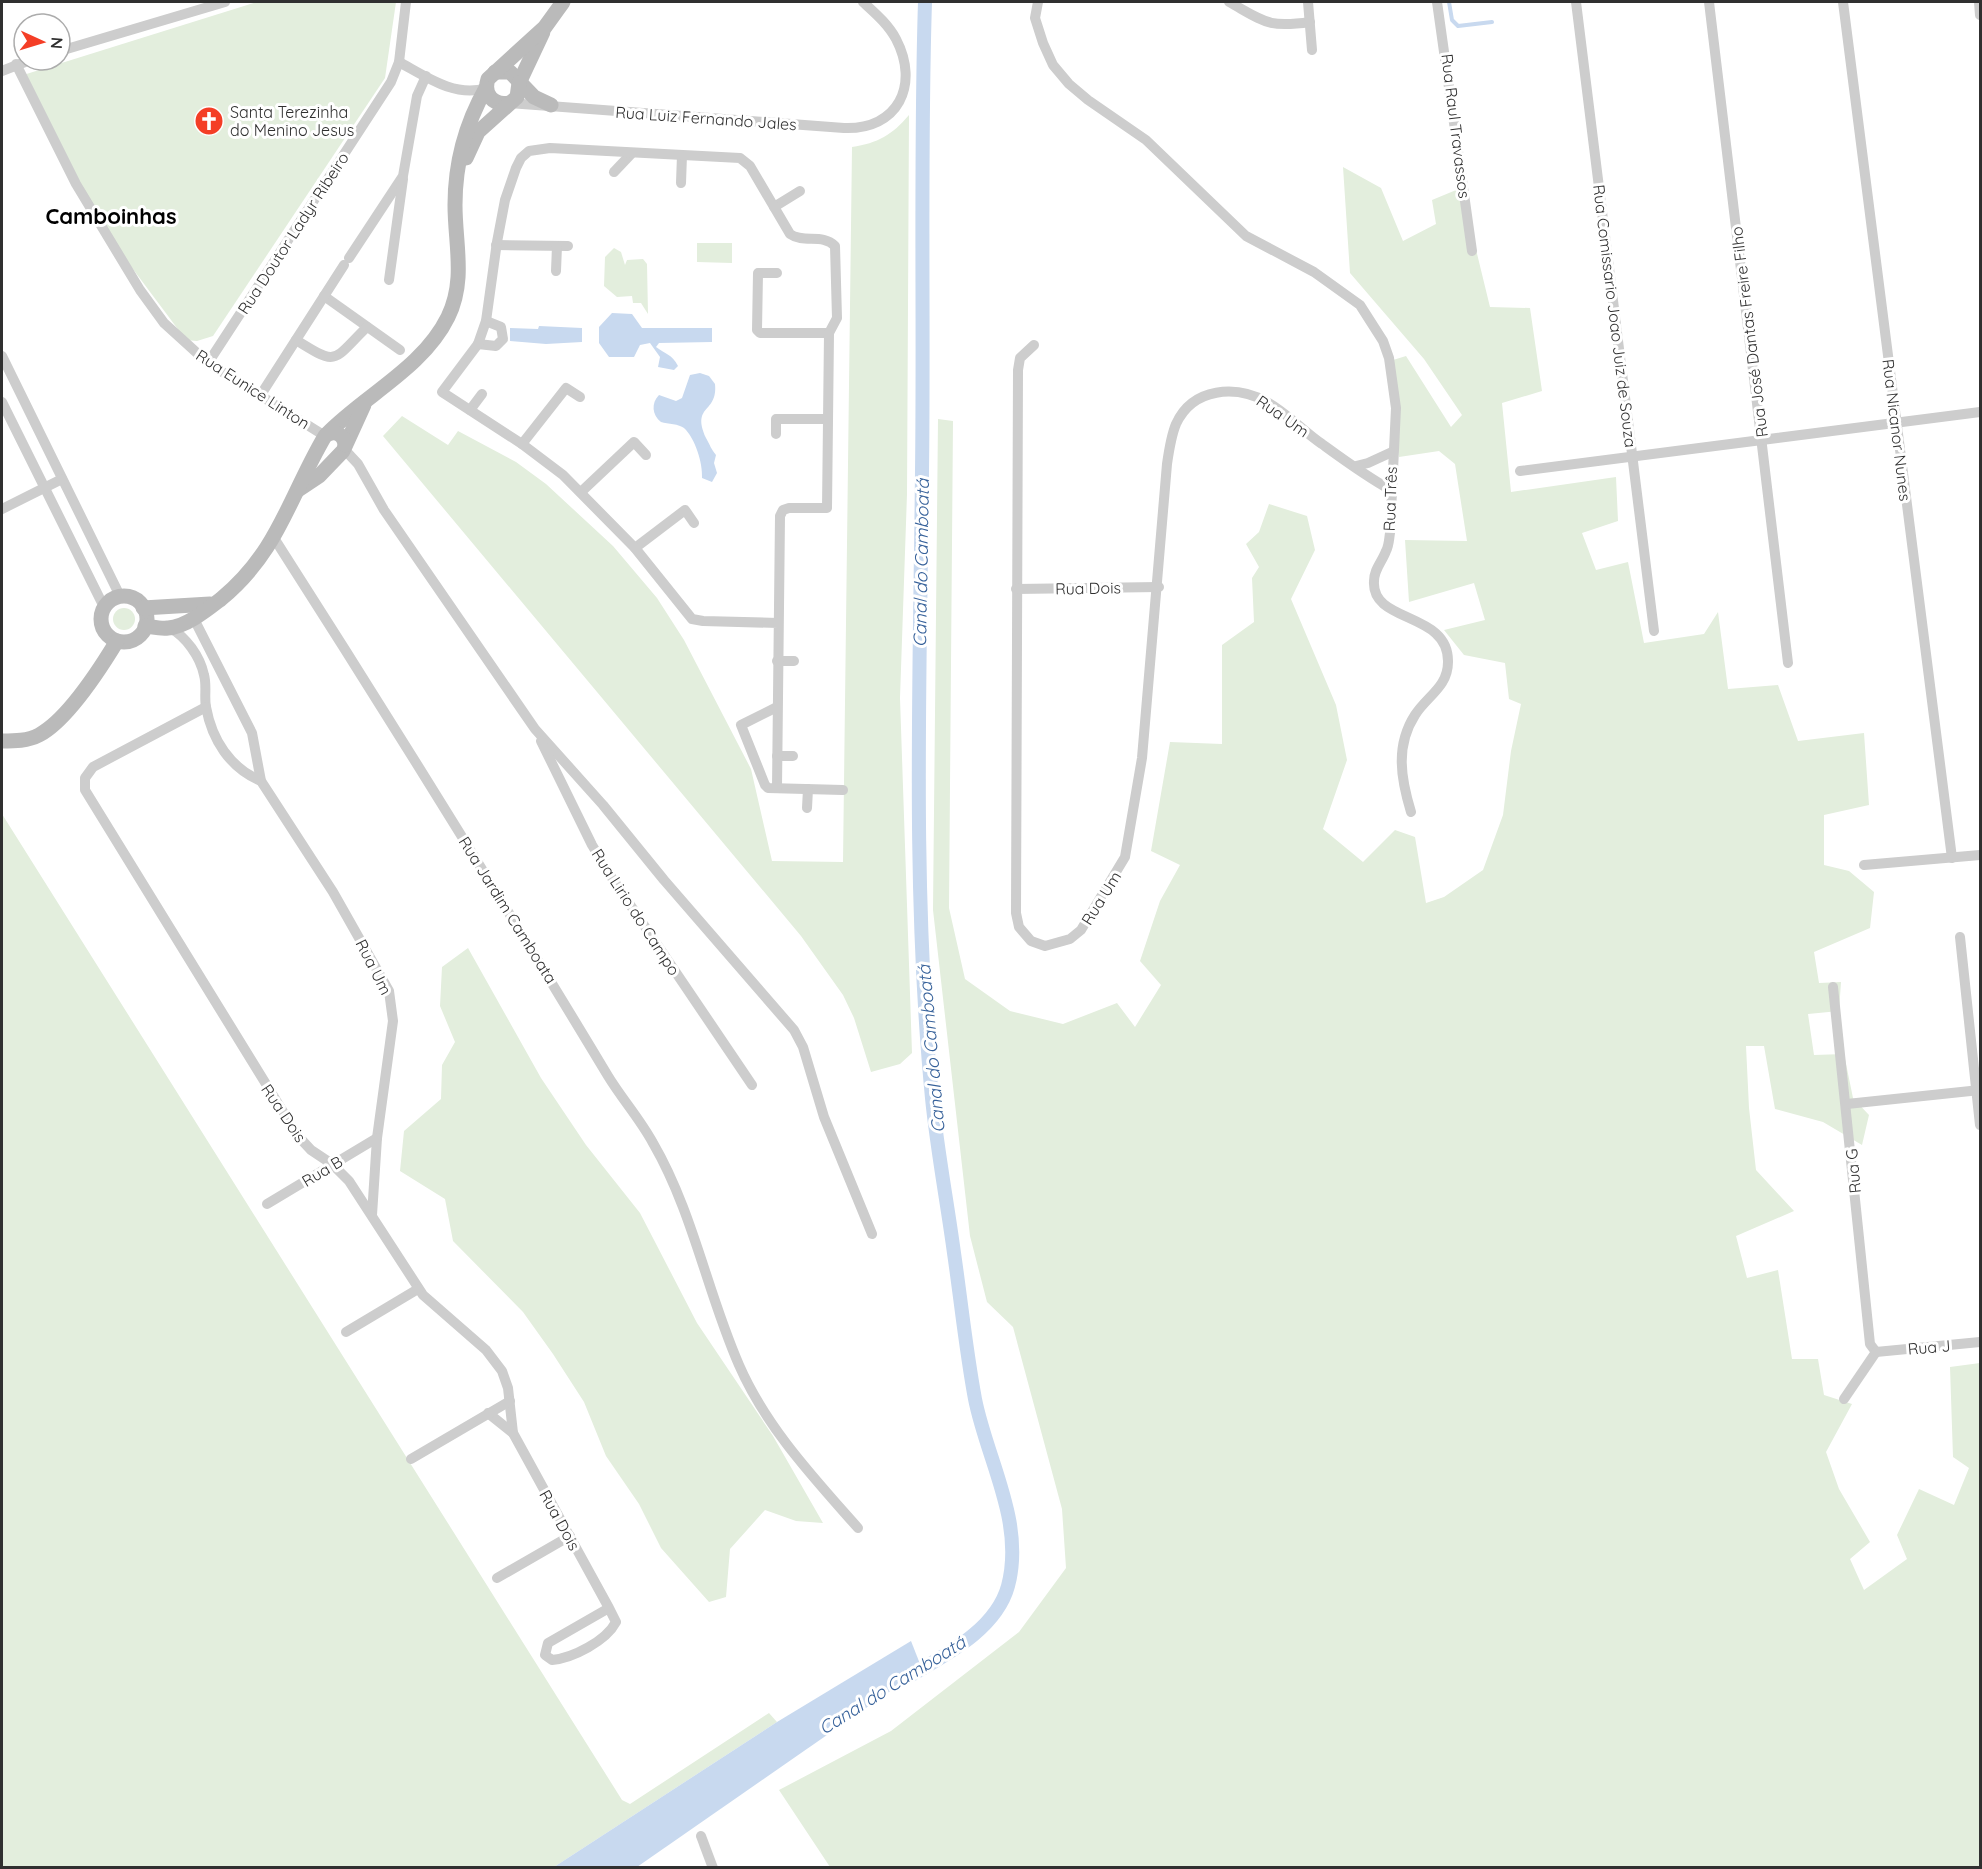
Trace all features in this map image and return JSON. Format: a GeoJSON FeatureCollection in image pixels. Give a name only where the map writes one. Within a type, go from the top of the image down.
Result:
{"type":"FeatureCollection","features":[{"type":"Feature","properties":{"kind":"street"},"geometry":{"type":"LineString","coordinates":[[72,47],[225,2]]}},
{"type":"Feature","properties":{"kind":"street","name":"Rua Doutor Ladyr Ribeiro"},"geometry":{"type":"LineString","coordinates":[[208,363],[392,82],[399,62],[406,2]]}},
{"type":"Feature","properties":{"kind":"street"},"geometry":{"type":"LineString","coordinates":[[457,178],[478,132],[517,97],[519,83],[545,27],[563,2]]}},
{"type":"Feature","properties":{"kind":"street","name":"Rua Luiz Fernando Jales"},"geometry":{"type":"LineString","coordinates":[[509,103],[860,128],[889,117],[897,108],[904,80],[900,49],[891,32],[862,2]]}},
{"type":"Feature","properties":{"kind":"street","name":"Rua Três"},"geometry":{"type":"LineString","coordinates":[[1038,2],[1035,18],[1043,43],[1053,65],[1069,84],[1146,140],[1246,236],[1314,272],[1360,306],[1383,341],[1389,358],[1396,408],[1392,452],[1390,533],[1387,550],[1376,567],[1373,582],[1376,596],[1387,607],[1431,628],[1438,634],[1446,647],[1448,662],[1446,678],[1415,714],[1405,736],[1400,759],[1403,787],[1411,812]]}},
{"type":"Feature","properties":{"kind":"street"},"geometry":{"type":"LineString","coordinates":[[1229,2],[1265,22],[1282,27],[1310,22]]}},
{"type":"Feature","properties":{"kind":"street"},"geometry":{"type":"LineString","coordinates":[[1308,2],[1312,50]]}},
{"type":"Feature","properties":{"kind":"street","name":"Rua Raul Travassos"},"geometry":{"type":"LineString","coordinates":[[1437,2],[1472,251]]}},
{"type":"Feature","properties":{"kind":"street","name":"Rua Comissario Joao Juiz de Souza"},"geometry":{"type":"LineString","coordinates":[[1576,2],[1654,631]]}},
{"type":"Feature","properties":{"kind":"street","name":"Rua José Dantas Freire Filho"},"geometry":{"type":"LineString","coordinates":[[1709,2],[1788,663]]}},
{"type":"Feature","properties":{"kind":"street","name":"Rua Nicanor Nunes"},"geometry":{"type":"LineString","coordinates":[[1843,2],[1952,858]]}},
{"type":"Feature","properties":{"kind":"street"},"geometry":{"type":"LineString","coordinates":[[1979,2],[1980,15]]}},
{"type":"Feature","properties":{"kind":"street"},"geometry":{"type":"LineString","coordinates":[[145,626],[170,628],[193,617],[216,603],[251,572],[274,538],[324,438],[437,336],[451,309],[460,266],[455,204],[464,133],[486,88],[488,79],[545,27]]}},
{"type":"Feature","properties":{"kind":"street"},"geometry":{"type":"LineString","coordinates":[[399,62],[465,92],[486,88]]}},
{"type":"Feature","properties":{"kind":"street","name":"Rua Eunice Linton"},"geometry":{"type":"LineString","coordinates":[[20,72],[76,184],[140,290],[164,323],[208,363],[324,438]]}},
{"type":"Feature","properties":{"kind":"street"},"geometry":{"type":"LineString","coordinates":[[495,72],[510,72],[534,97],[551,105]]}},
{"type":"Feature","properties":{"kind":"street"},"geometry":{"type":"LineString","coordinates":[[389,280],[403,176],[417,96],[426,76]]}},
{"type":"Feature","properties":{"kind":"street"},"geometry":{"type":"LineString","coordinates":[[486,88],[494,101],[509,103]]}},
{"type":"Feature","properties":{"kind":"street"},"geometry":{"type":"LineString","coordinates":[[777,788],[780,516],[783,510],[827,508],[828,333],[837,318],[835,246],[826,239],[795,237],[750,166],[740,158],[550,148],[529,151],[516,168],[505,200],[496,245],[486,321],[478,344],[442,392],[522,444],[581,492],[635,548],[692,619],[778,623]]}},
{"type":"Feature","properties":{"kind":"street"},"geometry":{"type":"LineString","coordinates":[[614,172],[632,153]]}},
{"type":"Feature","properties":{"kind":"street"},"geometry":{"type":"LineString","coordinates":[[681,183],[682,155]]}},
{"type":"Feature","properties":{"kind":"street"},"geometry":{"type":"LineString","coordinates":[[260,396],[403,176]]}},
{"type":"Feature","properties":{"kind":"street"},"geometry":{"type":"LineString","coordinates":[[774,207],[800,191]]}},
{"type":"Feature","properties":{"kind":"street"},"geometry":{"type":"LineString","coordinates":[[496,245],[562,246],[556,271]]}},
{"type":"Feature","properties":{"kind":"street"},"geometry":{"type":"LineString","coordinates":[[777,273],[758,273],[757,330],[760,333],[828,333]]}},
{"type":"Feature","properties":{"kind":"street"},"geometry":{"type":"LineString","coordinates":[[324,296],[400,350]]}},
{"type":"Feature","properties":{"kind":"street"},"geometry":{"type":"LineString","coordinates":[[478,344],[496,346],[503,339],[501,327],[486,321]]}},
{"type":"Feature","properties":{"kind":"street"},"geometry":{"type":"LineString","coordinates":[[296,340],[324,358],[330,359],[336,357],[367,327]]}},
{"type":"Feature","properties":{"kind":"street","name":"Rua Um"},"geometry":{"type":"LineString","coordinates":[[1034,345],[1020,358],[1018,370],[1016,589],[1016,912],[1019,927],[1031,941],[1046,946],[1064,941],[1080,930],[1125,857],[1142,758],[1171,440],[1177,422],[1201,396],[1234,391],[1252,394],[1269,403],[1322,445],[1391,490]]}},
{"type":"Feature","properties":{"kind":"street"},"geometry":{"type":"LineString","coordinates":[[2,356],[120,596]]}},
{"type":"Feature","properties":{"kind":"street"},"geometry":{"type":"LineString","coordinates":[[522,444],[566,388],[580,397]]}},
{"type":"Feature","properties":{"kind":"street"},"geometry":{"type":"LineString","coordinates":[[470,410],[482,394]]}},
{"type":"Feature","properties":{"kind":"street"},"geometry":{"type":"LineString","coordinates":[[2,402],[104,607],[102,625],[113,638],[131,641],[145,626],[146,616],[143,608],[134,598],[120,596],[104,607]]}},
{"type":"Feature","properties":{"kind":"street"},"geometry":{"type":"LineString","coordinates":[[298,490],[319,476],[342,450],[365,403]]}},
{"type":"Feature","properties":{"kind":"street"},"geometry":{"type":"LineString","coordinates":[[1520,471],[1980,412]]}},
{"type":"Feature","properties":{"kind":"street"},"geometry":{"type":"LineString","coordinates":[[776,434],[777,419],[828,419]]}},
{"type":"Feature","properties":{"kind":"street"},"geometry":{"type":"LineString","coordinates":[[324,438],[338,434],[344,439],[342,450]]}},
{"type":"Feature","properties":{"kind":"street"},"geometry":{"type":"LineString","coordinates":[[581,492],[634,442],[646,455]]}},
{"type":"Feature","properties":{"kind":"street","name":"Rua Lirio do Campo"},"geometry":{"type":"LineString","coordinates":[[342,450],[358,464],[384,510],[535,729],[603,805],[664,880],[794,1030],[803,1047],[824,1117],[872,1234]]}},
{"type":"Feature","properties":{"kind":"street"},"geometry":{"type":"LineString","coordinates":[[1356,466],[1392,452]]}},
{"type":"Feature","properties":{"kind":"street"},"geometry":{"type":"LineString","coordinates":[[2,509],[62,479]]}},
{"type":"Feature","properties":{"kind":"street"},"geometry":{"type":"LineString","coordinates":[[635,548],[685,510],[694,523]]}},
{"type":"Feature","properties":{"kind":"street","name":"Rua Jardim Camboata"},"geometry":{"type":"LineString","coordinates":[[274,538],[509,910],[609,1078],[652,1141],[688,1219],[740,1367],[787,1448],[858,1528]]}},
{"type":"Feature","properties":{"kind":"street"},"geometry":{"type":"LineString","coordinates":[[779,562],[792,562]]}},
{"type":"Feature","properties":{"kind":"street","name":"Rua Dois"},"geometry":{"type":"LineString","coordinates":[[1016,589],[1159,586]]}},
{"type":"Feature","properties":{"kind":"street"},"geometry":{"type":"LineString","coordinates":[[143,608],[190,607],[216,603]]}},
{"type":"Feature","properties":{"kind":"street","name":"Rua Um"},"geometry":{"type":"LineString","coordinates":[[193,617],[252,733],[261,781],[333,892],[389,991],[393,1021],[377,1138],[372,1215]]}},
{"type":"Feature","properties":{"kind":"street","name":"Rua Um"},"geometry":{"type":"LineString","coordinates":[[170,628],[184,636],[204,674],[206,707],[214,733],[228,759],[247,775],[261,781]]}},
{"type":"Feature","properties":{"kind":"street"},"geometry":{"type":"LineString","coordinates":[[2,741],[37,735],[54,724],[88,681],[113,638]]}},
{"type":"Feature","properties":{"kind":"street"},"geometry":{"type":"LineString","coordinates":[[777,661],[794,661]]}},
{"type":"Feature","properties":{"kind":"street","name":"Rua Dois"},"geometry":{"type":"LineString","coordinates":[[206,707],[93,767],[85,778],[85,790],[293,1128],[310,1150],[332,1164],[349,1181],[418,1289],[486,1350],[502,1371],[510,1401],[513,1433],[609,1608]]}},
{"type":"Feature","properties":{"kind":"street"},"geometry":{"type":"LineString","coordinates":[[777,707],[741,725],[765,785],[777,788],[843,790]]}},
{"type":"Feature","properties":{"kind":"street","name":"Rua Lirio do Campo"},"geometry":{"type":"LineString","coordinates":[[535,729],[592,845],[612,878],[752,1085]]}},
{"type":"Feature","properties":{"kind":"street"},"geometry":{"type":"LineString","coordinates":[[777,756],[793,756]]}},
{"type":"Feature","properties":{"kind":"street"},"geometry":{"type":"LineString","coordinates":[[807,808],[808,789]]}},
{"type":"Feature","properties":{"kind":"street"},"geometry":{"type":"LineString","coordinates":[[1864,865],[1980,855]]}},
{"type":"Feature","properties":{"kind":"street"},"geometry":{"type":"LineString","coordinates":[[1960,937],[1979,1090],[1980,1125]]}},
{"type":"Feature","properties":{"kind":"street","name":"Rua G"},"geometry":{"type":"LineString","coordinates":[[1833,987],[1870,1344],[1876,1352]]}},
{"type":"Feature","properties":{"kind":"street"},"geometry":{"type":"LineString","coordinates":[[1846,1104],[1979,1090]]}},
{"type":"Feature","properties":{"kind":"street","name":"Rua B"},"geometry":{"type":"LineString","coordinates":[[267,1204],[377,1138]]}},
{"type":"Feature","properties":{"kind":"street"},"geometry":{"type":"LineString","coordinates":[[346,1332],[418,1289]]}},
{"type":"Feature","properties":{"kind":"street","name":"Rua J"},"geometry":{"type":"LineString","coordinates":[[1876,1352],[1980,1342]]}},
{"type":"Feature","properties":{"kind":"street"},"geometry":{"type":"LineString","coordinates":[[1844,1399],[1876,1352]]}},
{"type":"Feature","properties":{"kind":"street"},"geometry":{"type":"LineString","coordinates":[[411,1459],[510,1401]]}},
{"type":"Feature","properties":{"kind":"street"},"geometry":{"type":"LineString","coordinates":[[488,1413],[513,1433]]}},
{"type":"Feature","properties":{"kind":"street"},"geometry":{"type":"LineString","coordinates":[[497,1578],[570,1536]]}},
{"type":"Feature","properties":{"kind":"street"},"geometry":{"type":"LineString","coordinates":[[609,1608],[616,1622],[611,1631],[569,1657],[552,1660],[545,1654],[548,1643],[609,1608]]}},
{"type":"Feature","properties":{"kind":"street"},"geometry":{"type":"LineString","coordinates":[[701,1836],[713,1868]]}},
{"type":"Feature","properties":{"kind":"green space"},"geometry":{"type":"Polygon","coordinates":[[[257,2],[396,2],[385,78],[213,336],[197,341],[186,340],[88,209],[20,76],[33,72],[72,72],[72,60],[257,2]]]}},
{"type":"Feature","properties":{"kind":"green space"},"geometry":{"type":"Polygon","coordinates":[[[909,115],[907,494],[900,698],[912,1053],[900,1064],[871,1072],[854,1018],[843,995],[801,936],[383,436],[402,416],[448,445],[458,431],[516,462],[546,484],[613,546],[657,598],[684,640],[751,769],[772,861],[843,862],[852,147],[884,137],[897,128],[909,115]]]}},
{"type":"Feature","properties":{"kind":"green space"},"geometry":{"type":"Polygon","coordinates":[[[1343,167],[1381,188],[1403,241],[1436,224],[1432,200],[1461,188],[1490,307],[1530,308],[1542,391],[1502,403],[1511,492],[1616,477],[1618,521],[1582,533],[1596,570],[1628,562],[1644,643],[1704,634],[1718,612],[1728,689],[1778,685],[1798,741],[1864,733],[1869,805],[1824,815],[1824,865],[1849,871],[1874,892],[1870,928],[1814,952],[1819,983],[1841,982],[1839,1011],[1808,1014],[1814,1055],[1844,1054],[1853,1098],[1869,1115],[1862,1145],[1823,1122],[1775,1109],[1764,1046],[1746,1046],[1749,1108],[1756,1170],[1794,1211],[1736,1236],[1747,1278],[1778,1270],[1792,1359],[1818,1359],[1824,1395],[1852,1404],[1826,1452],[1839,1489],[1870,1542],[1850,1559],[1864,1590],[1907,1559],[1897,1535],[1919,1489],[1954,1505],[1969,1468],[1953,1457],[1950,1367],[1980,1363],[1980,1867],[830,1867],[779,1790],[891,1731],[1019,1632],[1066,1568],[1062,1509],[1013,1327],[987,1302],[970,1236],[933,910],[938,419],[953,421],[949,908],[965,979],[1010,1011],[1063,1024],[1117,1003],[1135,1027],[1161,985],[1140,961],[1160,901],[1180,865],[1151,851],[1170,742],[1222,744],[1222,645],[1254,622],[1252,578],[1259,567],[1246,544],[1259,532],[1269,504],[1307,516],[1315,550],[1291,599],[1336,705],[1347,760],[1323,829],[1363,862],[1395,830],[1415,837],[1426,903],[1444,897],[1483,870],[1503,815],[1511,751],[1521,704],[1509,699],[1505,663],[1464,655],[1444,630],[1485,620],[1474,583],[1409,602],[1405,540],[1467,541],[1455,464],[1439,451],[1399,457],[1392,398],[1393,360],[1406,356],[1451,427],[1462,415],[1424,359],[1350,273],[1343,167]]]}},
{"type":"Feature","properties":{"kind":"green space"},"geometry":{"type":"Polygon","coordinates":[[[697,243],[732,243],[732,263],[697,262],[697,243]]]}},
{"type":"Feature","properties":{"kind":"green space"},"geometry":{"type":"Polygon","coordinates":[[[614,248],[621,252],[625,265],[627,260],[643,259],[647,264],[648,314],[641,303],[633,303],[632,296],[617,297],[604,286],[605,257],[614,248]]]}},
{"type":"Feature","properties":{"kind":"green space"},"geometry":{"type":"Polygon","coordinates":[[[124,608],[132,611],[135,619],[132,627],[124,630],[116,627],[113,619],[116,611],[124,608]]]}},
{"type":"Feature","properties":{"kind":"green space"},"geometry":{"type":"Polygon","coordinates":[[[2,814],[622,1800],[630,1804],[769,1713],[777,1722],[554,1867],[2,1867],[2,814]]]}},
{"type":"Feature","properties":{"kind":"green space"},"geometry":{"type":"Polygon","coordinates":[[[468,948],[541,1078],[586,1145],[640,1213],[697,1323],[773,1436],[823,1523],[796,1521],[765,1510],[730,1549],[726,1597],[709,1602],[661,1548],[639,1504],[606,1456],[584,1402],[553,1354],[523,1312],[453,1241],[445,1199],[400,1171],[404,1131],[441,1099],[442,1065],[455,1042],[440,1006],[442,967],[468,948]]]}},
{"type":"Feature","properties":{"kind":"water"},"geometry":{"type":"Polygon","coordinates":[[[612,313],[632,314],[642,328],[712,328],[712,342],[659,343],[656,347],[676,362],[678,366],[674,370],[658,367],[660,357],[650,343],[640,345],[634,357],[609,357],[599,343],[599,327],[612,313]]]}},
{"type":"Feature","properties":{"kind":"water"},"geometry":{"type":"Polygon","coordinates":[[[539,326],[582,328],[582,342],[546,344],[510,341],[510,328],[538,329],[539,326]]]}},
{"type":"Feature","properties":{"kind":"water"},"geometry":{"type":"Polygon","coordinates":[[[700,373],[709,376],[715,384],[713,400],[702,419],[706,438],[716,455],[714,463],[717,473],[712,482],[702,478],[698,451],[688,432],[679,426],[661,422],[654,409],[659,395],[676,401],[682,398],[690,375],[700,373]]]}},
{"type":"Feature","properties":{"kind":"water"},"geometry":{"type":"Polygon","coordinates":[[[911,1641],[922,1669],[637,1867],[554,1867],[777,1722],[911,1641]]]}},
{"type":"Feature","properties":{"kind":"waterway","name":"Canal do Camboatá"},"geometry":{"type":"LineString","coordinates":[[908,1677],[967,1640],[993,1616],[1008,1586],[1012,1562],[1012,1538],[1008,1515],[975,1399],[966,1344],[934,1117],[926,1020],[919,784],[925,2]]}},
{"type":"Feature","properties":{"kind":"waterway"},"geometry":{"type":"LineString","coordinates":[[1449,2],[1452,20],[1458,26],[1492,22]]}},
{"type":"Feature","properties":{"kind":"place","name":"Santa Terezinha do Menino Jesus"},"geometry":{"type":"Point","coordinates":[209,121]}},
{"type":"Feature","properties":{"kind":"district","name":"Camboinhas"},"geometry":{"type":"Point","coordinates":[111,216]}}]}
